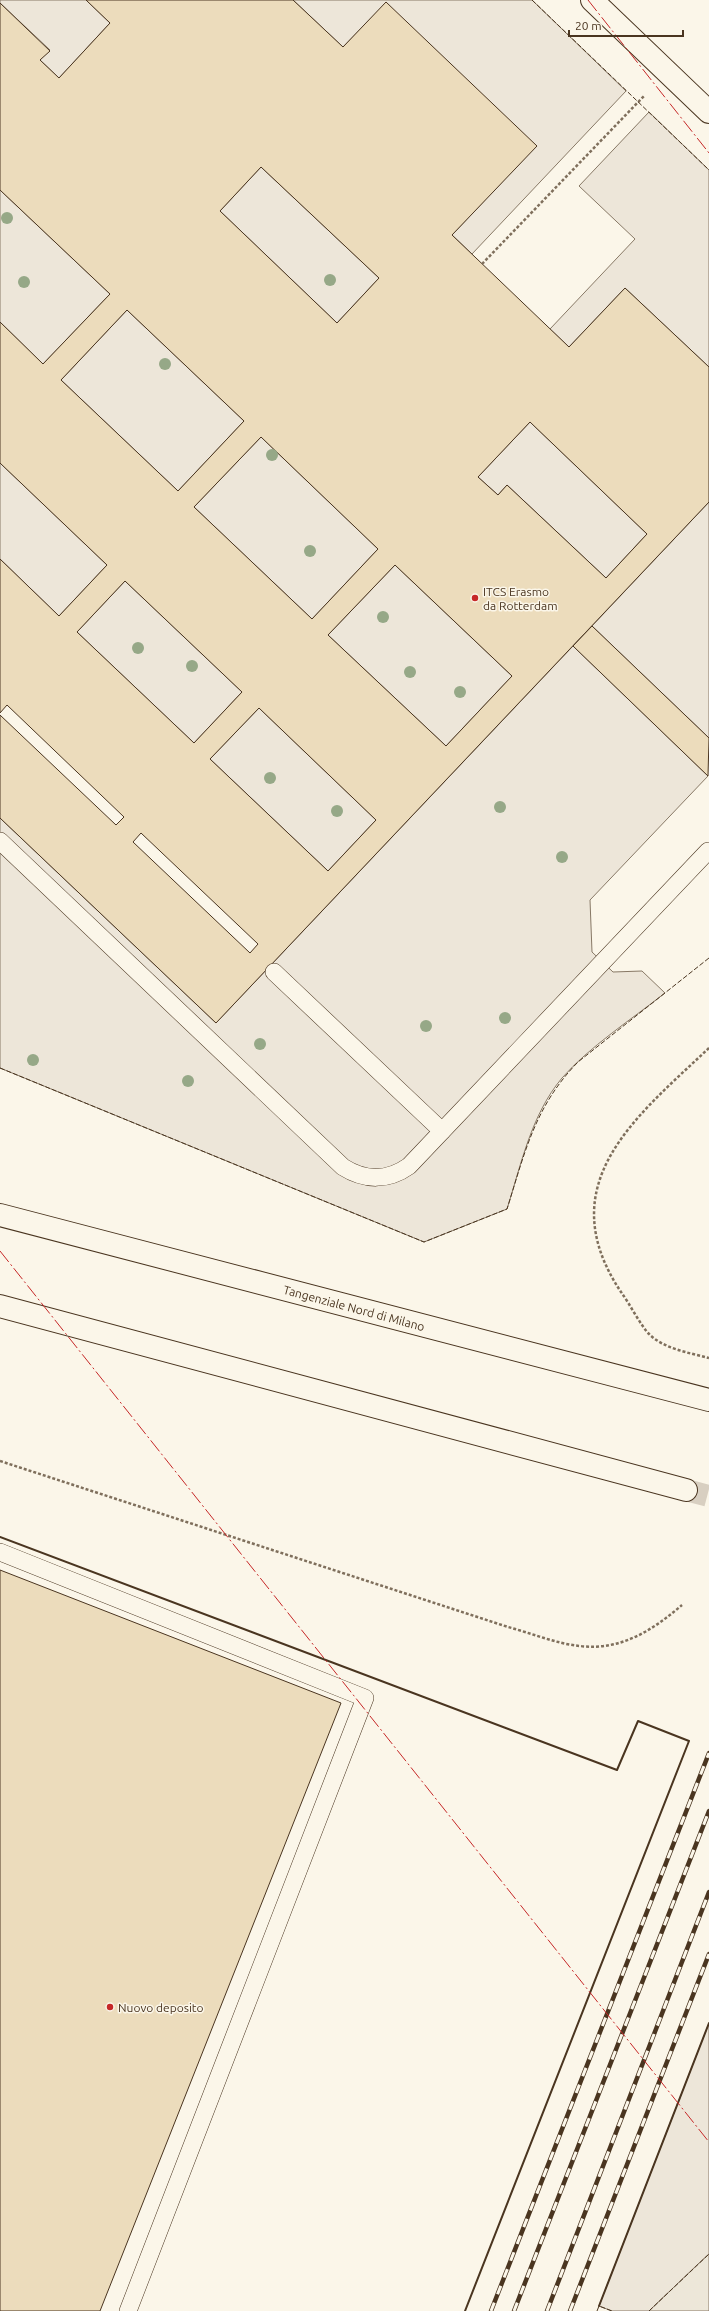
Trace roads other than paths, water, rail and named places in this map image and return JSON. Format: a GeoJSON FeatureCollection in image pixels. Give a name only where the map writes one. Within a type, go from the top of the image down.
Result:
{"type":"FeatureCollection","features":[{"type":"Feature","properties":{"kind":"main road"},"geometry":{"type":"LineString","coordinates":[[592,0],[709,112]]}},
{"type":"Feature","properties":{"kind":"main road","name":"Tangenziale Nord di Milano"},"geometry":{"type":"LineString","coordinates":[[0,1215],[709,1400]]}},
{"type":"Feature","properties":{"kind":"main road"},"geometry":{"type":"LineString","coordinates":[[0,1306],[686,1490]]}},
{"type":"Feature","properties":{"kind":"lane"},"geometry":{"type":"LineString","coordinates":[[0,841],[343,1167],[365,1177],[389,1177],[400,1173],[410,1166],[708,851]]}},
{"type":"Feature","properties":{"kind":"lane"},"geometry":{"type":"LineString","coordinates":[[274,972],[442,1131]]}},
{"type":"Feature","properties":{"kind":"lane"},"geometry":{"type":"LineString","coordinates":[[0,1552],[365,1698],[128,2311]]}},
{"type":"Feature","properties":{"kind":"tunnel"},"geometry":{"type":"LineString","coordinates":[[686,1490],[709,1496]]}},
{"type":"Feature","properties":{"kind":"railway"},"geometry":{"type":"LineString","coordinates":[[491,2311],[709,1753]]}},
{"type":"Feature","properties":{"kind":"railway"},"geometry":{"type":"LineString","coordinates":[[514,2311],[709,1811]]}},
{"type":"Feature","properties":{"kind":"railway"},"geometry":{"type":"LineString","coordinates":[[547,2311],[709,1892]]}},
{"type":"Feature","properties":{"kind":"railway"},"geometry":{"type":"LineString","coordinates":[[570,2311],[709,1954]]}},
{"type":"Feature","properties":{"kind":"place","name":"ITCS Erasmo da Rotterdam"},"geometry":{"type":"Point","coordinates":[475,598]}},
{"type":"Feature","properties":{"kind":"place","name":"Nuovo deposito"},"geometry":{"type":"Point","coordinates":[110,2007]}}]}
